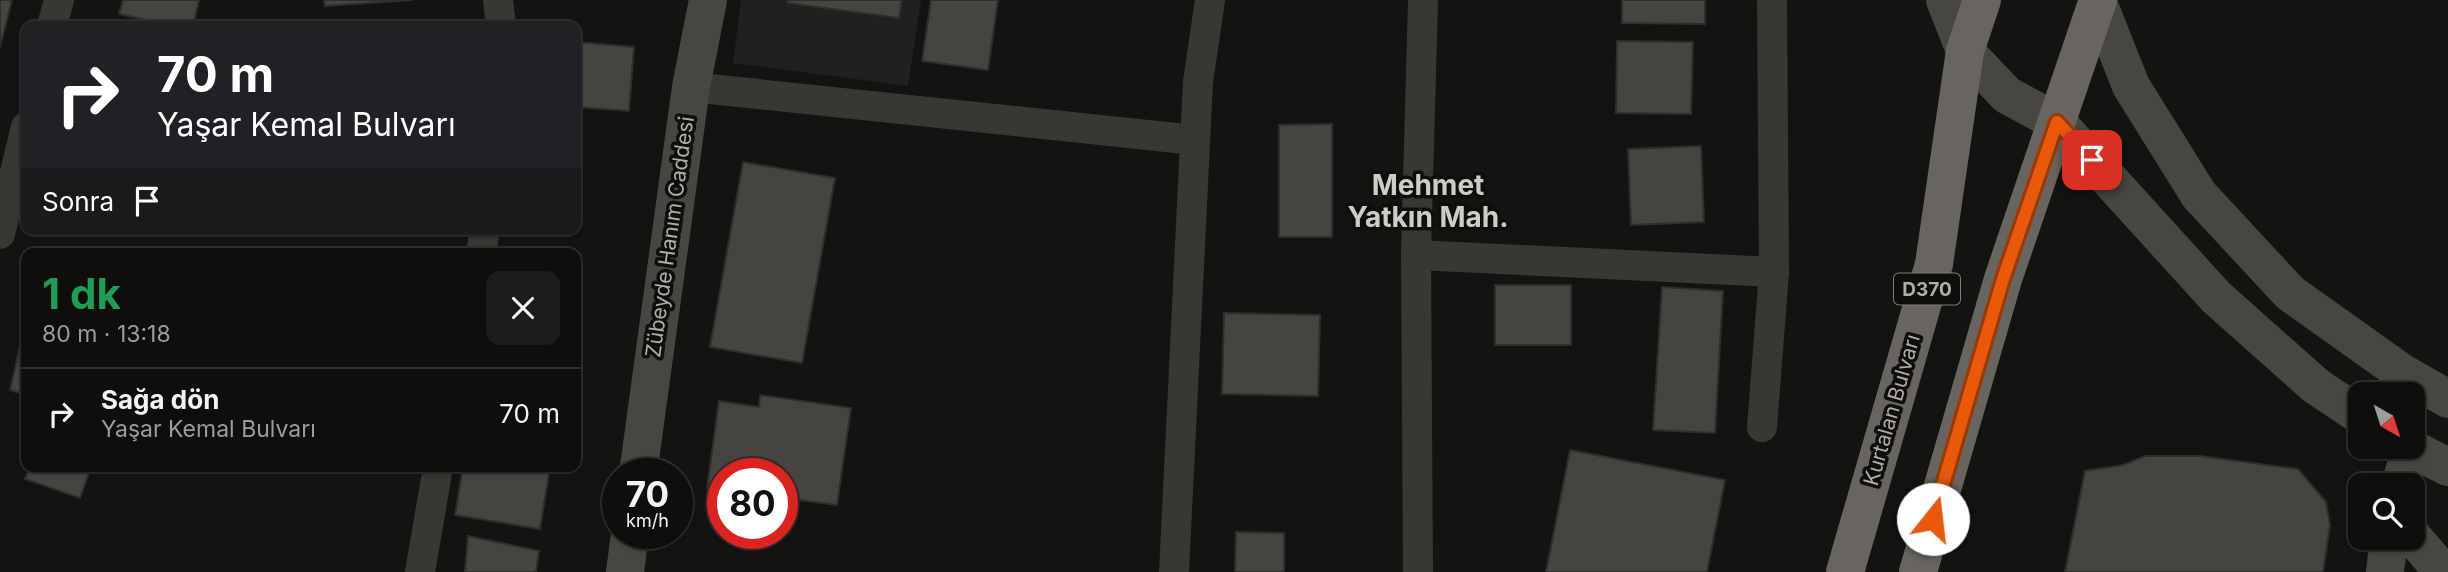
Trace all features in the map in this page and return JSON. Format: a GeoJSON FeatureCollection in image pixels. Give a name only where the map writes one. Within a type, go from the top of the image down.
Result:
{"type":"FeatureCollection","features":[{"type":"Feature","properties":{"kind":"highway","name":"Kurtalan Bulvarı"},"geometry":{"type":"LineString","coordinates":[[1845,572],[1934,264],[1965,51],[1982,0]]}},
{"type":"Feature","properties":{"kind":"highway"},"geometry":{"type":"LineString","coordinates":[[1918,572],[2003,279],[2097,0]]}},
{"type":"Feature","properties":{"kind":"main road","name":"Zübeyde Hanım Caddesi"},"geometry":{"type":"LineString","coordinates":[[640,458],[691,87],[708,0]]}},
{"type":"Feature","properties":{"kind":"main road"},"geometry":{"type":"LineString","coordinates":[[1945,0],[1965,51],[2007,95],[2057,122],[2216,297],[2316,386],[2348,407]]}},
{"type":"Feature","properties":{"kind":"main road"},"geometry":{"type":"LineString","coordinates":[[2097,0],[2131,86],[2199,195],[2290,293],[2401,372],[2448,399]]}},
{"type":"Feature","properties":{"kind":"main road"},"geometry":{"type":"LineString","coordinates":[[2406,460],[2448,467]]}},
{"type":"Feature","properties":{"kind":"main road"},"geometry":{"type":"LineString","coordinates":[[625,572],[628,549]]}},
{"type":"Feature","properties":{"kind":"main road"},"geometry":{"type":"LineString","coordinates":[[2385,572],[2388,550]]}},
{"type":"Feature","properties":{"kind":"main road"},"geometry":{"type":"LineString","coordinates":[[2424,550],[2442,572]]}},
{"type":"Feature","properties":{"kind":"street"},"geometry":{"type":"LineString","coordinates":[[53,21],[59,0]]}},
{"type":"Feature","properties":{"kind":"street"},"geometry":{"type":"LineString","coordinates":[[498,0],[500,21]]}},
{"type":"Feature","properties":{"kind":"street"},"geometry":{"type":"LineString","coordinates":[[1174,572],[1198,82],[1210,0]]}},
{"type":"Feature","properties":{"kind":"street"},"geometry":{"type":"LineString","coordinates":[[1418,572],[1416,255],[1423,0]]}},
{"type":"Feature","properties":{"kind":"street"},"geometry":{"type":"LineString","coordinates":[[1762,427],[1774,272],[1772,0]]}},
{"type":"Feature","properties":{"kind":"street"},"geometry":{"type":"LineString","coordinates":[[691,87],[1195,140]]}},
{"type":"Feature","properties":{"kind":"street"},"geometry":{"type":"LineString","coordinates":[[0,234],[21,148]]}},
{"type":"Feature","properties":{"kind":"street"},"geometry":{"type":"LineString","coordinates":[[1416,255],[1774,272]]}},
{"type":"Feature","properties":{"kind":"street"},"geometry":{"type":"LineString","coordinates":[[420,572],[437,472]]}},
{"type":"Feature","properties":{"kind":"shaded area"},"geometry":{"type":"Polygon","coordinates":[[[741,0],[921,0],[908,86],[733,63],[741,0]]]}},
{"type":"Feature","properties":{"kind":"building"},"geometry":{"type":"Polygon","coordinates":[[[0,0],[12,0],[0,47],[0,0]]]}},
{"type":"Feature","properties":{"kind":"building"},"geometry":{"type":"Polygon","coordinates":[[[123,0],[199,0],[194,21],[150,21],[119,14],[123,0]]]}},
{"type":"Feature","properties":{"kind":"building"},"geometry":{"type":"Polygon","coordinates":[[[324,0],[413,0],[325,6],[324,0]]]}},
{"type":"Feature","properties":{"kind":"building"},"geometry":{"type":"Polygon","coordinates":[[[788,0],[902,0],[899,18],[787,3],[788,0]]]}},
{"type":"Feature","properties":{"kind":"building"},"geometry":{"type":"Polygon","coordinates":[[[931,0],[998,0],[988,70],[922,61],[931,0]]]}},
{"type":"Feature","properties":{"kind":"building"},"geometry":{"type":"Polygon","coordinates":[[[1622,0],[1705,0],[1705,24],[1622,23],[1622,0]]]}},
{"type":"Feature","properties":{"kind":"building"},"geometry":{"type":"Polygon","coordinates":[[[1617,41],[1693,42],[1691,114],[1616,113],[1617,41]]]}},
{"type":"Feature","properties":{"kind":"building"},"geometry":{"type":"Polygon","coordinates":[[[581,42],[634,47],[629,111],[581,107],[581,42]]]}},
{"type":"Feature","properties":{"kind":"building"},"geometry":{"type":"Polygon","coordinates":[[[1332,124],[1332,237],[1279,237],[1279,125],[1332,124]]]}},
{"type":"Feature","properties":{"kind":"building"},"geometry":{"type":"Polygon","coordinates":[[[1701,146],[1704,222],[1631,225],[1628,149],[1701,146]]]}},
{"type":"Feature","properties":{"kind":"building"},"geometry":{"type":"Polygon","coordinates":[[[743,162],[835,178],[802,363],[710,347],[743,162]]]}},
{"type":"Feature","properties":{"kind":"building"},"geometry":{"type":"Polygon","coordinates":[[[1495,285],[1571,285],[1571,345],[1495,345],[1495,285]]]}},
{"type":"Feature","properties":{"kind":"building"},"geometry":{"type":"Polygon","coordinates":[[[1662,287],[1723,291],[1715,433],[1653,430],[1662,287]]]}},
{"type":"Feature","properties":{"kind":"building"},"geometry":{"type":"Polygon","coordinates":[[[1224,313],[1320,315],[1318,396],[1222,394],[1224,313]]]}},
{"type":"Feature","properties":{"kind":"building"},"geometry":{"type":"Polygon","coordinates":[[[21,343],[21,393],[10,390],[21,343]]]}},
{"type":"Feature","properties":{"kind":"building"},"geometry":{"type":"Polygon","coordinates":[[[760,395],[851,408],[837,505],[798,500],[798,458],[711,458],[719,401],[759,407],[760,395]]]}},
{"type":"Feature","properties":{"kind":"building"},"geometry":{"type":"Polygon","coordinates":[[[1570,450],[1725,480],[1707,572],[1546,572],[1570,450]]]}},
{"type":"Feature","properties":{"kind":"building"},"geometry":{"type":"Polygon","coordinates":[[[2145,456],[2200,456],[2298,469],[2326,502],[2330,525],[2323,572],[2065,572],[2085,471],[2123,465],[2145,456]]]}},
{"type":"Feature","properties":{"kind":"building"},"geometry":{"type":"Polygon","coordinates":[[[28,472],[89,472],[80,498],[25,479],[28,472]]]}},
{"type":"Feature","properties":{"kind":"building"},"geometry":{"type":"Polygon","coordinates":[[[462,472],[549,472],[540,529],[455,515],[462,472]]]}},
{"type":"Feature","properties":{"kind":"building"},"geometry":{"type":"Polygon","coordinates":[[[1236,532],[1284,533],[1284,572],[1235,572],[1236,532]]]}},
{"type":"Feature","properties":{"kind":"building"},"geometry":{"type":"Polygon","coordinates":[[[468,536],[539,551],[536,572],[465,572],[468,536]]]}},
{"type":"Feature","properties":{"kind":"district","name":"Mehmet Yatkın Mah."},"geometry":{"type":"Point","coordinates":[1428,201]}},
{"type":"Feature","properties":{"kind":"route"},"geometry":{"type":"LineString","coordinates":[[1933,519],[2003,279],[2057,122],[2092,160]]}}]}
